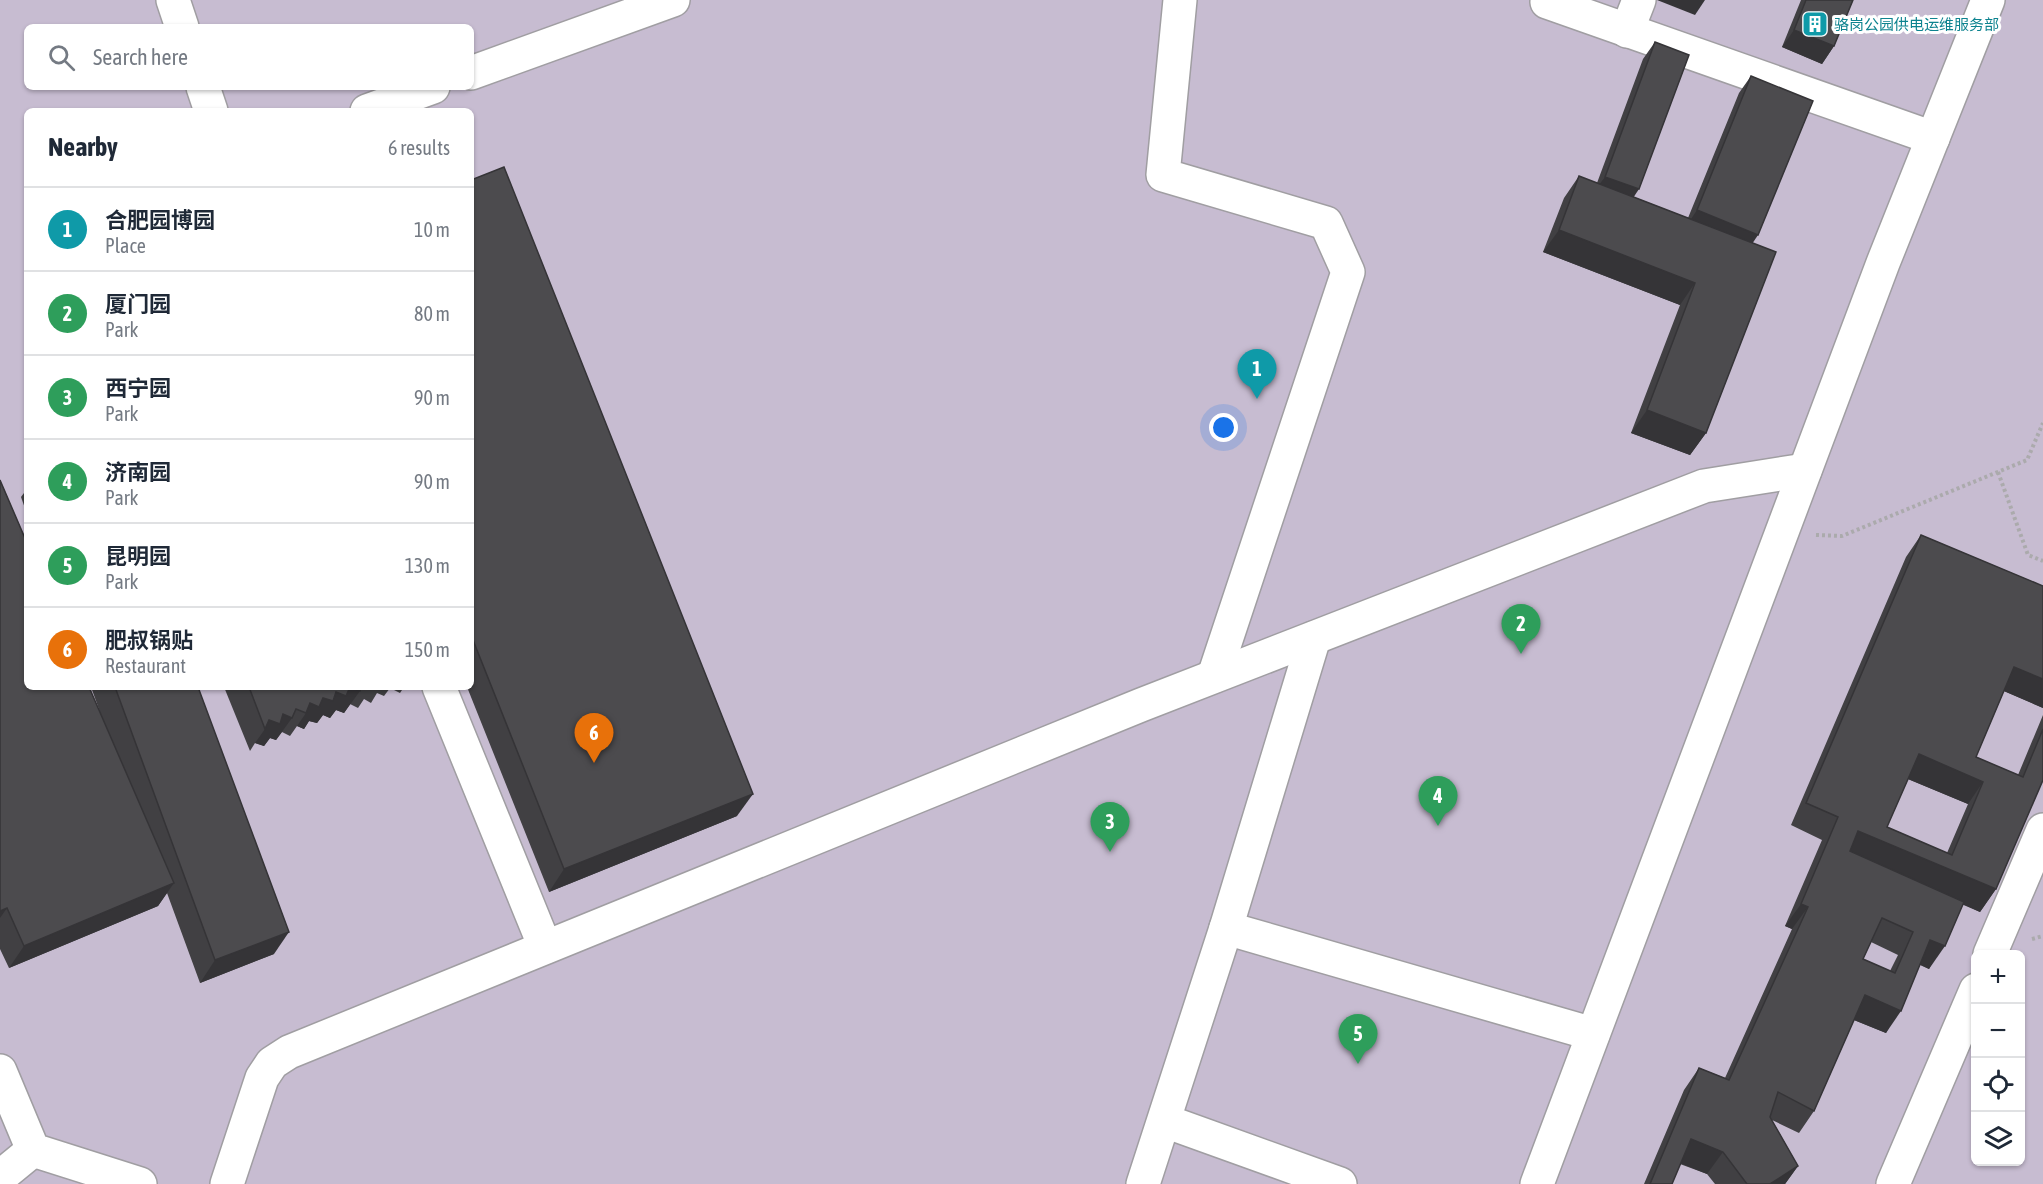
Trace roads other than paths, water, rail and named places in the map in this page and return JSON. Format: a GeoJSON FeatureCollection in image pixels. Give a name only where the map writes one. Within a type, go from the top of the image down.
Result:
{"type":"FeatureCollection","features":[{"type":"Feature","properties":{"kind":"street"},"geometry":{"type":"LineString","coordinates":[[173,0],[181,24]]}},
{"type":"Feature","properties":{"kind":"street"},"geometry":{"type":"LineString","coordinates":[[474,72],[673,0]]}},
{"type":"Feature","properties":{"kind":"street"},"geometry":{"type":"LineString","coordinates":[[1180,0],[1163,175],[1326,223],[1348,272],[1214,676]]}},
{"type":"Feature","properties":{"kind":"street"},"geometry":{"type":"LineString","coordinates":[[1627,31],[1639,0]]}},
{"type":"Feature","properties":{"kind":"street"},"geometry":{"type":"LineString","coordinates":[[1537,1184],[1883,263],[1988,0]]}},
{"type":"Feature","properties":{"kind":"street"},"geometry":{"type":"LineString","coordinates":[[1547,2],[1933,138]]}},
{"type":"Feature","properties":{"kind":"street"},"geometry":{"type":"LineString","coordinates":[[204,90],[210,108]]}},
{"type":"Feature","properties":{"kind":"street"},"geometry":{"type":"LineString","coordinates":[[375,108],[425,90]]}},
{"type":"Feature","properties":{"kind":"street"},"geometry":{"type":"LineString","coordinates":[[227,1184],[262,1078],[272,1063],[281,1056],[1214,676],[1704,486],[1805,470]]}},
{"type":"Feature","properties":{"kind":"street"},"geometry":{"type":"LineString","coordinates":[[1143,1184],[1226,928],[1314,638]]}},
{"type":"Feature","properties":{"kind":"street"},"geometry":{"type":"LineString","coordinates":[[440,690],[545,947]]}},
{"type":"Feature","properties":{"kind":"street"},"geometry":{"type":"LineString","coordinates":[[1992,950],[2043,830]]}},
{"type":"Feature","properties":{"kind":"street"},"geometry":{"type":"LineString","coordinates":[[1226,928],[1593,1034]]}},
{"type":"Feature","properties":{"kind":"street"},"geometry":{"type":"LineString","coordinates":[[1893,1184],[1971,1002]]}},
{"type":"Feature","properties":{"kind":"street"},"geometry":{"type":"LineString","coordinates":[[0,1071],[33,1150],[140,1184]]}},
{"type":"Feature","properties":{"kind":"street"},"geometry":{"type":"LineString","coordinates":[[1165,1120],[1340,1184]]}},
{"type":"Feature","properties":{"kind":"street"},"geometry":{"type":"LineString","coordinates":[[0,1177],[33,1150]]}},
{"type":"Feature","properties":{"kind":"place","name":"骆岗公园供电运维服务部"},"geometry":{"type":"Point","coordinates":[1815,24]}},
{"type":"Feature","properties":{"kind":"place","name":"合肥园博园"},"geometry":{"type":"Point","coordinates":[1257,399]}},
{"type":"Feature","properties":{"kind":"place","name":"厦门园"},"geometry":{"type":"Point","coordinates":[1521,654]}},
{"type":"Feature","properties":{"kind":"place","name":"肥叔锅贴"},"geometry":{"type":"Point","coordinates":[594,763]}},
{"type":"Feature","properties":{"kind":"place","name":"济南园"},"geometry":{"type":"Point","coordinates":[1438,826]}},
{"type":"Feature","properties":{"kind":"place","name":"西宁园"},"geometry":{"type":"Point","coordinates":[1110,852]}},
{"type":"Feature","properties":{"kind":"place","name":"昆明园"},"geometry":{"type":"Point","coordinates":[1358,1064]}}]}
